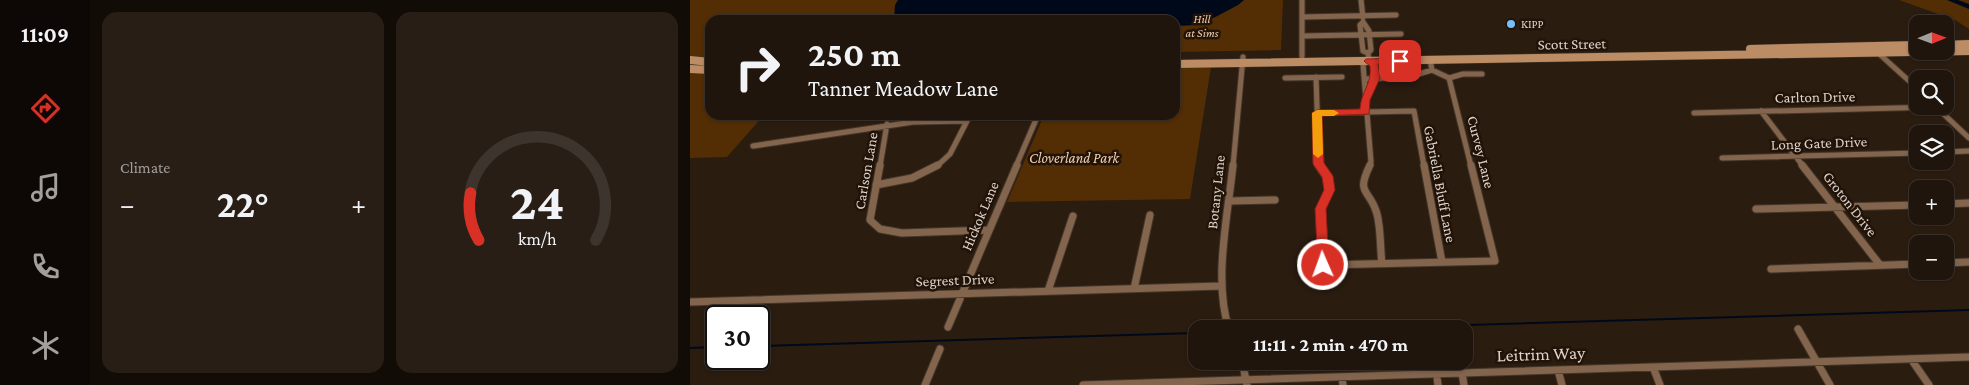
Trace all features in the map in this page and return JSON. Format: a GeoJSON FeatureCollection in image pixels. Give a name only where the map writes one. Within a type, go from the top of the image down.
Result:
{"type":"FeatureCollection","features":[{"type":"Feature","properties":{"kind":"main road","name":"Scott Street"},"geometry":{"type":"LineString","coordinates":[[1709,53],[1909,45]]}},
{"type":"Feature","properties":{"kind":"main road","name":"Scott Street"},"geometry":{"type":"LineString","coordinates":[[1954,46],[1968,47]]}},
{"type":"Feature","properties":{"kind":"main road","name":"Scott Street"},"geometry":{"type":"LineString","coordinates":[[1180,64],[1302,56],[1477,57],[1709,53],[1879,53],[1968,47]]}},
{"type":"Feature","properties":{"kind":"main road","name":"Scott Street"},"geometry":{"type":"LineString","coordinates":[[1180,58],[1242,60],[1368,57],[1430,60],[1477,57]]}},
{"type":"Feature","properties":{"kind":"main road"},"geometry":{"type":"LineString","coordinates":[[690,60],[705,62]]}},
{"type":"Feature","properties":{"kind":"main road"},"geometry":{"type":"LineString","coordinates":[[690,69],[705,70]]}},
{"type":"Feature","properties":{"kind":"street"},"geometry":{"type":"LineString","coordinates":[[1302,0],[1302,56]]}},
{"type":"Feature","properties":{"kind":"street"},"geometry":{"type":"LineString","coordinates":[[1361,0],[1363,22],[1367,25],[1372,50],[1363,64],[1371,162],[1362,182],[1363,189],[1376,213],[1382,264]]}},
{"type":"Feature","properties":{"kind":"street"},"geometry":{"type":"LineString","coordinates":[[1302,17],[1396,15]]}},
{"type":"Feature","properties":{"kind":"street"},"geometry":{"type":"LineString","coordinates":[[1363,22],[1360,26],[1364,51],[1374,64],[1376,78],[1366,100]]}},
{"type":"Feature","properties":{"kind":"street"},"geometry":{"type":"LineString","coordinates":[[1302,36],[1401,34]]}},
{"type":"Feature","properties":{"kind":"street"},"geometry":{"type":"LineString","coordinates":[[1362,42],[1371,42]]}},
{"type":"Feature","properties":{"kind":"street"},"geometry":{"type":"LineString","coordinates":[[1872,46],[1909,81]]}},
{"type":"Feature","properties":{"kind":"street","name":"Botany Lane"},"geometry":{"type":"LineString","coordinates":[[1226,320],[1223,311],[1221,286],[1242,60]]}},
{"type":"Feature","properties":{"kind":"street"},"geometry":{"type":"LineString","coordinates":[[1430,60],[1432,70]]}},
{"type":"Feature","properties":{"kind":"street"},"geometry":{"type":"LineString","coordinates":[[1364,79],[1409,77],[1432,70],[1449,78],[1463,74],[1482,74]]}},
{"type":"Feature","properties":{"kind":"street"},"geometry":{"type":"LineString","coordinates":[[1316,77],[1318,164],[1327,176],[1329,190],[1320,209],[1323,265],[1442,262]]}},
{"type":"Feature","properties":{"kind":"street"},"geometry":{"type":"LineString","coordinates":[[1285,78],[1342,77]]}},
{"type":"Feature","properties":{"kind":"street","name":"Curvey Lane"},"geometry":{"type":"LineString","coordinates":[[1442,262],[1495,261],[1449,78]]}},
{"type":"Feature","properties":{"kind":"street","name":"Carlton Drive"},"geometry":{"type":"LineString","coordinates":[[1694,112],[1909,108]]}},
{"type":"Feature","properties":{"kind":"street","name":"Gabriella Bluff Lane"},"geometry":{"type":"LineString","coordinates":[[1366,112],[1414,111],[1442,262]]}},
{"type":"Feature","properties":{"kind":"street","name":"Groton Drive"},"geometry":{"type":"LineString","coordinates":[[1761,111],[1880,265]]}},
{"type":"Feature","properties":{"kind":"street"},"geometry":{"type":"LineString","coordinates":[[1317,113],[1366,112]]}},
{"type":"Feature","properties":{"kind":"street"},"geometry":{"type":"LineString","coordinates":[[1945,115],[1969,138]]}},
{"type":"Feature","properties":{"kind":"street","name":"Hickok Lane"},"geometry":{"type":"LineString","coordinates":[[948,327],[1036,120]]}},
{"type":"Feature","properties":{"kind":"street"},"geometry":{"type":"LineString","coordinates":[[753,146],[786,144],[887,124],[967,121],[950,155],[941,164],[924,174],[876,185]]}},
{"type":"Feature","properties":{"kind":"street","name":"Carlson Lane"},"geometry":{"type":"LineString","coordinates":[[887,124],[870,220],[880,228],[902,233],[989,230]]}},
{"type":"Feature","properties":{"kind":"street"},"geometry":{"type":"LineString","coordinates":[[1954,152],[1969,151]]}},
{"type":"Feature","properties":{"kind":"street","name":"Long Gate Drive"},"geometry":{"type":"LineString","coordinates":[[1722,158],[1909,152]]}},
{"type":"Feature","properties":{"kind":"street"},"geometry":{"type":"LineString","coordinates":[[1229,201],[1275,200]]}},
{"type":"Feature","properties":{"kind":"street"},"geometry":{"type":"LineString","coordinates":[[1954,204],[1969,203]]}},
{"type":"Feature","properties":{"kind":"street"},"geometry":{"type":"LineString","coordinates":[[1756,209],[1909,205]]}},
{"type":"Feature","properties":{"kind":"street"},"geometry":{"type":"LineString","coordinates":[[1134,289],[1150,215]]}},
{"type":"Feature","properties":{"kind":"street"},"geometry":{"type":"LineString","coordinates":[[1048,291],[1073,216]]}},
{"type":"Feature","properties":{"kind":"street"},"geometry":{"type":"LineString","coordinates":[[1954,263],[1969,262]]}},
{"type":"Feature","properties":{"kind":"street"},"geometry":{"type":"LineString","coordinates":[[1771,269],[1909,264]]}},
{"type":"Feature","properties":{"kind":"street","name":"Segrest Drive"},"geometry":{"type":"LineString","coordinates":[[690,302],[1221,286]]}},
{"type":"Feature","properties":{"kind":"street"},"geometry":{"type":"LineString","coordinates":[[1798,329],[1830,385]]}},
{"type":"Feature","properties":{"kind":"street"},"geometry":{"type":"LineString","coordinates":[[925,385],[940,349]]}},
{"type":"Feature","properties":{"kind":"street","name":"Leitrim Way"},"geometry":{"type":"LineString","coordinates":[[1084,385],[1343,381],[1462,373],[1969,357]]}},
{"type":"Feature","properties":{"kind":"street"},"geometry":{"type":"LineString","coordinates":[[1910,359],[1928,385]]}},
{"type":"Feature","properties":{"kind":"street"},"geometry":{"type":"LineString","coordinates":[[1653,367],[1660,385]]}},
{"type":"Feature","properties":{"kind":"street"},"geometry":{"type":"LineString","coordinates":[[1436,370],[1438,385]]}},
{"type":"Feature","properties":{"kind":"street"},"geometry":{"type":"LineString","coordinates":[[1462,370],[1464,385]]}},
{"type":"Feature","properties":{"kind":"street"},"geometry":{"type":"LineString","coordinates":[[1558,370],[1562,385]]}},
{"type":"Feature","properties":{"kind":"green space","name":"Hill at Sims"},"geometry":{"type":"Polygon","coordinates":[[[690,0],[1283,0],[1281,50],[1180,52],[1180,15],[705,15],[705,57],[690,57],[690,0]]]}},
{"type":"Feature","properties":{"kind":"green space"},"geometry":{"type":"Polygon","coordinates":[[[1899,0],[1969,0],[1969,29],[1954,20],[1954,15],[1941,15],[1899,0]]]}},
{"type":"Feature","properties":{"kind":"green space","name":"Cloverland Park"},"geometry":{"type":"Polygon","coordinates":[[[1211,67],[1190,199],[1007,202],[1042,120],[1180,120],[1180,68],[1211,67]]]}},
{"type":"Feature","properties":{"kind":"green space"},"geometry":{"type":"Polygon","coordinates":[[[690,72],[705,74],[705,120],[760,120],[727,157],[690,158],[690,72]]]}},
{"type":"Feature","properties":{"kind":"water"},"geometry":{"type":"Polygon","coordinates":[[[898,0],[1244,0],[1208,20],[1184,26],[1180,26],[1180,15],[894,15],[895,5],[898,0]]]}},
{"type":"Feature","properties":{"kind":"waterway"},"geometry":{"type":"LineString","coordinates":[[1951,0],[1969,7]]}},
{"type":"Feature","properties":{"kind":"waterway"},"geometry":{"type":"LineString","coordinates":[[1473,325],[1969,310]]}},
{"type":"Feature","properties":{"kind":"waterway"},"geometry":{"type":"LineString","coordinates":[[770,346],[1188,333]]}},
{"type":"Feature","properties":{"kind":"waterway"},"geometry":{"type":"LineString","coordinates":[[690,348],[705,347]]}},
{"type":"Feature","properties":{"kind":"slow traffic"},"geometry":{"type":"LineString","coordinates":[[1318,154],[1317,113],[1334,113]]}},
{"type":"Feature","properties":{"kind":"place","name":"KIPP"},"geometry":{"type":"Point","coordinates":[1511,24]}},
{"type":"Feature","properties":{"kind":"route"},"geometry":{"type":"LineString","coordinates":[[1323,265],[1320,209],[1327,197],[1329,181],[1318,164],[1317,113],[1366,112],[1366,100],[1376,78],[1374,64],[1369,61],[1400,61]]}}]}
